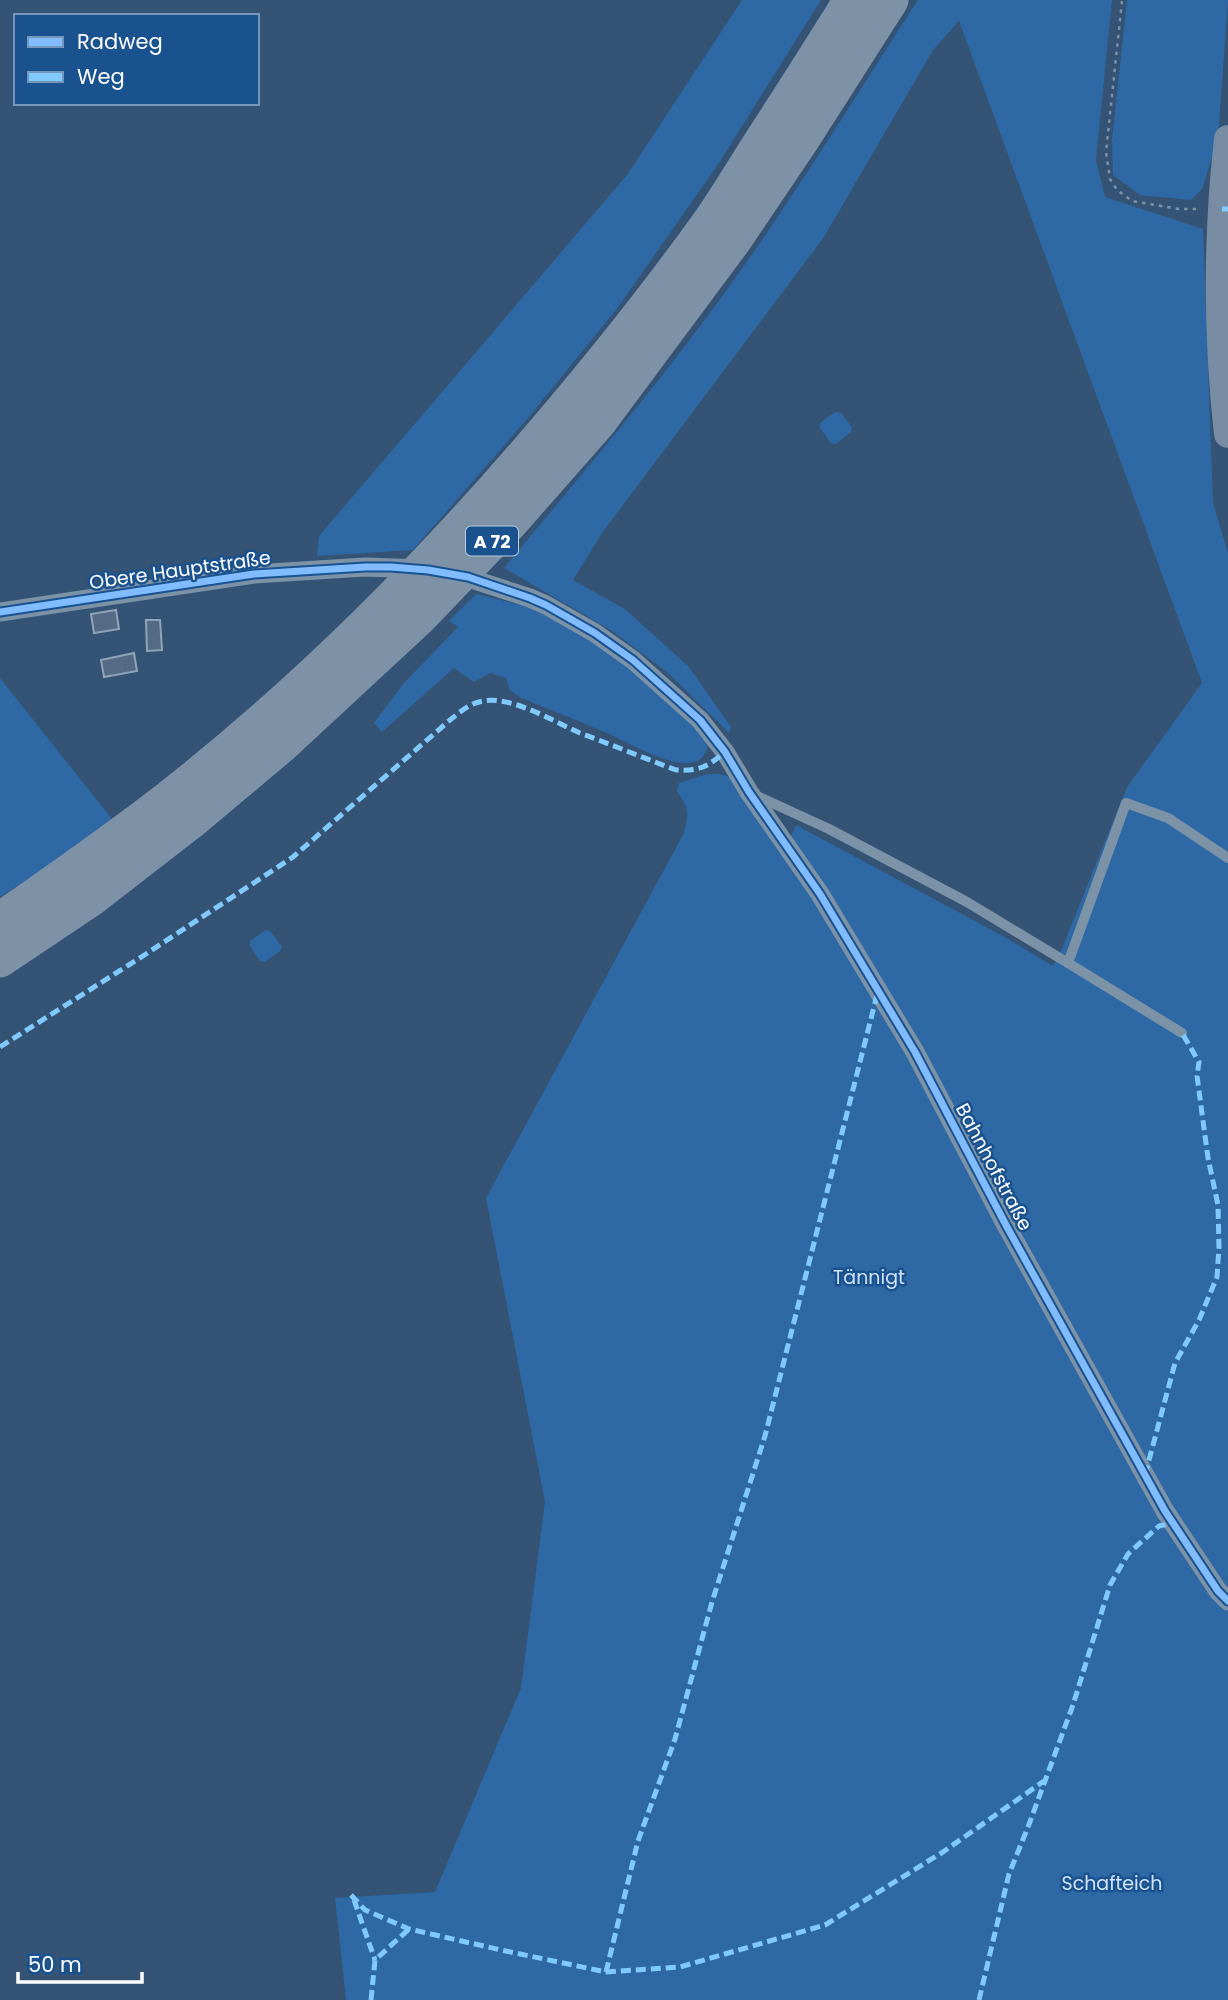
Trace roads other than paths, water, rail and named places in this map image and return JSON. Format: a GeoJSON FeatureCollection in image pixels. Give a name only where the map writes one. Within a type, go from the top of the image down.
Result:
{"type":"FeatureCollection","features":[{"type":"Feature","properties":{"kind":"highway","name":"A 72"},"geometry":{"type":"LineString","coordinates":[[0,921],[171,797],[262,720],[329,661],[396,596],[483,504],[635,323],[712,219],[852,0]]}},
{"type":"Feature","properties":{"kind":"highway","name":"A 72"},"geometry":{"type":"LineString","coordinates":[[0,959],[91,898],[189,822],[282,744],[419,617],[510,522],[598,422],[734,239],[890,0]]}},
{"type":"Feature","properties":{"kind":"main road"},"geometry":{"type":"LineString","coordinates":[[1228,139],[1222,209],[1219,331],[1228,433]]}},
{"type":"Feature","properties":{"kind":"street","name":"Obere Hauptstraße"},"geometry":{"type":"LineString","coordinates":[[0,612],[254,574],[365,567],[449,573],[546,605],[595,633],[633,660],[700,720],[725,752]]}},
{"type":"Feature","properties":{"kind":"street","name":"Bahnhofstraße"},"geometry":{"type":"LineString","coordinates":[[725,752],[749,792],[820,894],[890,1010],[1013,1238],[1166,1511],[1218,1591],[1228,1601]]}},
{"type":"Feature","properties":{"kind":"lane"},"geometry":{"type":"LineString","coordinates":[[749,792],[829,829],[967,902],[1182,1033]]}},
{"type":"Feature","properties":{"kind":"lane"},"geometry":{"type":"LineString","coordinates":[[1068,963],[1126,803],[1168,818],[1228,858]]}},
{"type":"Feature","properties":{"kind":"park label","name":"Tännigt"},"geometry":{"type":"Point","coordinates":[869,1277]}},
{"type":"Feature","properties":{"kind":"park label","name":"Schafteich"},"geometry":{"type":"Point","coordinates":[1112,1883]}}]}
